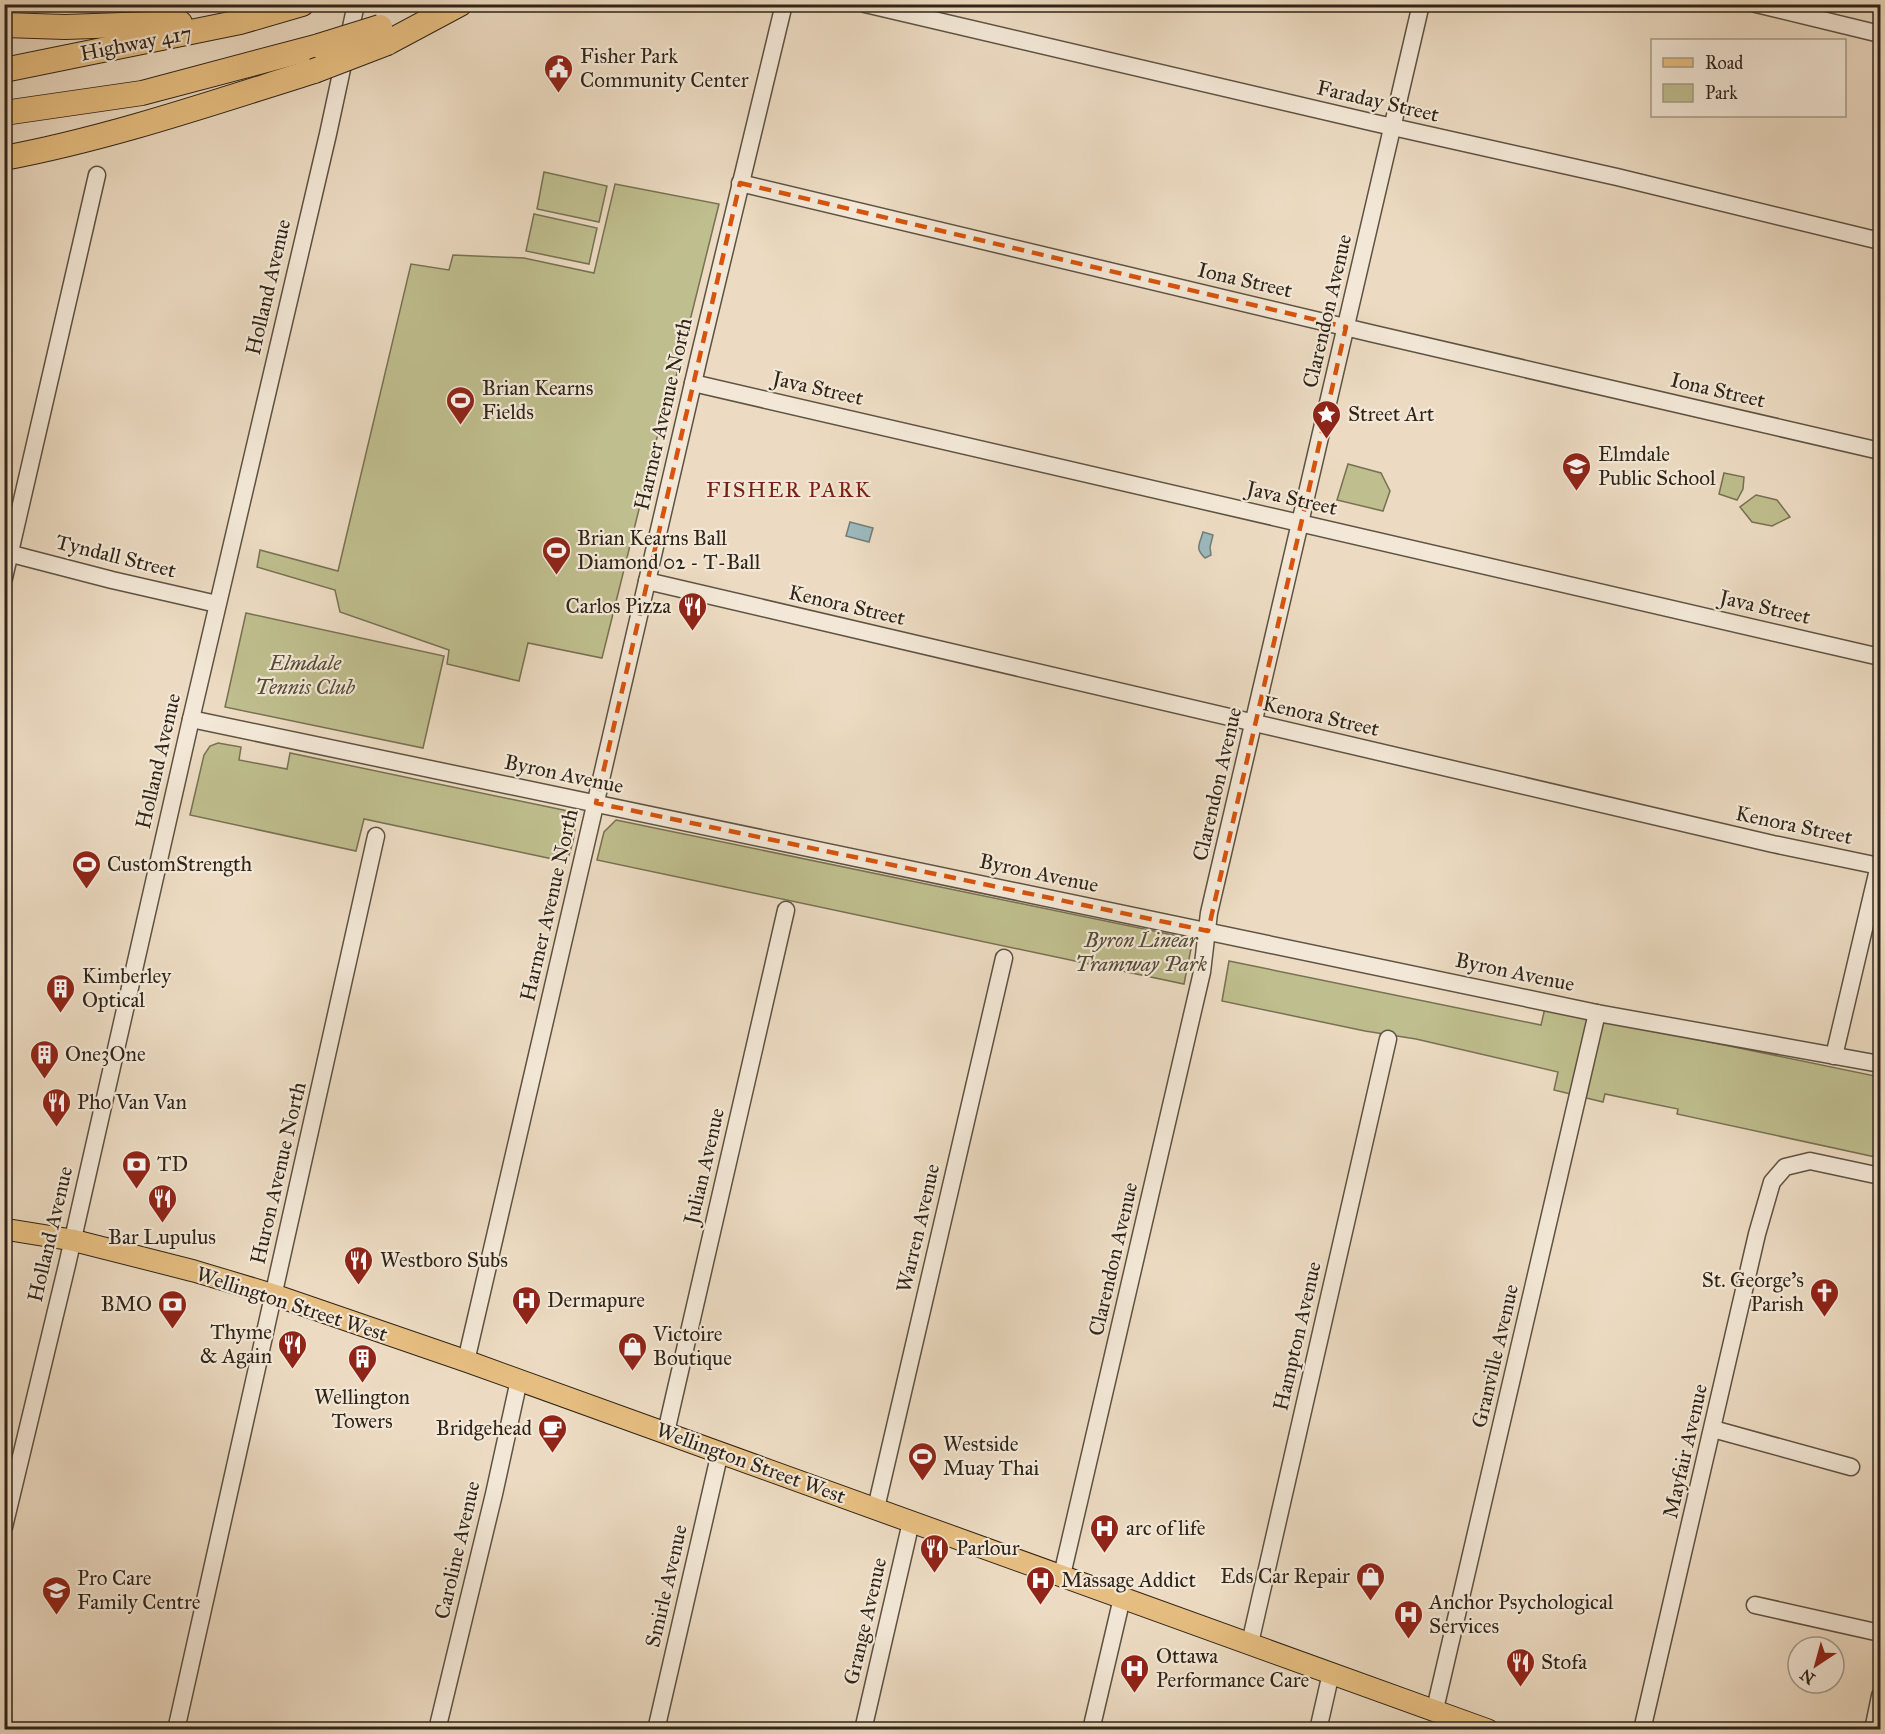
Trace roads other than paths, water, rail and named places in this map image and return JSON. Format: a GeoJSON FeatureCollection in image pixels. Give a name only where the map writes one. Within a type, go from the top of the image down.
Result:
{"type":"FeatureCollection","features":[{"type":"Feature","properties":{"kind":"highway","name":"Highway 417"},"geometry":{"type":"LineString","coordinates":[[4,70],[240,22],[302,4]]}},
{"type":"Feature","properties":{"kind":"highway"},"geometry":{"type":"LineString","coordinates":[[4,158],[81,142],[314,71],[383,35],[434,4]]}},
{"type":"Feature","properties":{"kind":"highway"},"geometry":{"type":"LineString","coordinates":[[4,113],[142,93],[319,46],[383,35],[460,4]]}},
{"type":"Feature","properties":{"kind":"highway"},"geometry":{"type":"LineString","coordinates":[[4,25],[65,27],[140,23],[240,22]]}},
{"type":"Feature","properties":{"kind":"main road","name":"Wellington Street West"},"geometry":{"type":"LineString","coordinates":[[4,1229],[72,1240],[194,1271],[274,1295],[666,1432],[1488,1730]]}},
{"type":"Feature","properties":{"kind":"street","name":"Holland Avenue"},"geometry":{"type":"LineString","coordinates":[[4,1527],[72,1240],[190,719],[326,143],[356,4]]}},
{"type":"Feature","properties":{"kind":"street","name":"Harmer Avenue North"},"geometry":{"type":"LineString","coordinates":[[466,1361],[597,804],[693,382],[784,4]]}},
{"type":"Feature","properties":{"kind":"street","name":"Faraday Street"},"geometry":{"type":"LineString","coordinates":[[865,4],[1617,177],[1881,241]]}},
{"type":"Feature","properties":{"kind":"street","name":"Clarendon Avenue"},"geometry":{"type":"LineString","coordinates":[[1062,1575],[1202,972],[1209,914],[1421,4]]}},
{"type":"Feature","properties":{"kind":"street"},"geometry":{"type":"LineString","coordinates":[[1756,4],[1881,34]]}},
{"type":"Feature","properties":{"kind":"street"},"geometry":{"type":"LineString","coordinates":[[4,578],[7,553],[97,175]]}},
{"type":"Feature","properties":{"kind":"street","name":"Iona Street"},"geometry":{"type":"LineString","coordinates":[[740,183],[1881,451]]}},
{"type":"Feature","properties":{"kind":"street","name":"Java Street"},"geometry":{"type":"LineString","coordinates":[[693,382],[1881,657]]}},
{"type":"Feature","properties":{"kind":"street","name":"Tyndall Street"},"geometry":{"type":"LineString","coordinates":[[7,553],[217,604]]}},
{"type":"Feature","properties":{"kind":"street","name":"Kenora Street"},"geometry":{"type":"LineString","coordinates":[[647,581],[1773,844],[1880,863]]}},
{"type":"Feature","properties":{"kind":"street","name":"Byron Avenue"},"geometry":{"type":"LineString","coordinates":[[190,719],[1597,1013],[1881,1065]]}},
{"type":"Feature","properties":{"kind":"street","name":"Huron Avenue North"},"geometry":{"type":"LineString","coordinates":[[176,1730],[376,836]]}},
{"type":"Feature","properties":{"kind":"street"},"geometry":{"type":"LineString","coordinates":[[1834,1056],[1880,863]]}},
{"type":"Feature","properties":{"kind":"street","name":"Julian Avenue"},"geometry":{"type":"LineString","coordinates":[[666,1432],[786,910]]}},
{"type":"Feature","properties":{"kind":"street","name":"Warren Avenue"},"geometry":{"type":"LineString","coordinates":[[876,1508],[1004,958]]}},
{"type":"Feature","properties":{"kind":"street","name":"Granville Avenue"},"geometry":{"type":"LineString","coordinates":[[1435,1709],[1597,1013]]}},
{"type":"Feature","properties":{"kind":"street","name":"Hampton Avenue"},"geometry":{"type":"LineString","coordinates":[[1250,1643],[1388,1039]]}},
{"type":"Feature","properties":{"kind":"street","name":"Mayfair Avenue"},"geometry":{"type":"LineString","coordinates":[[1642,1730],[1757,1234],[1772,1182],[1785,1167],[1810,1161],[1881,1176]]}},
{"type":"Feature","properties":{"kind":"street","name":"Caroline Avenue"},"geometry":{"type":"LineString","coordinates":[[437,1730],[519,1380]]}},
{"type":"Feature","properties":{"kind":"street"},"geometry":{"type":"LineString","coordinates":[[1713,1429],[1851,1467]]}},
{"type":"Feature","properties":{"kind":"street","name":"Smirle Avenue"},"geometry":{"type":"LineString","coordinates":[[656,1730],[720,1452]]}},
{"type":"Feature","properties":{"kind":"street","name":"Grange Avenue"},"geometry":{"type":"LineString","coordinates":[[863,1730],[911,1522]]}},
{"type":"Feature","properties":{"kind":"street"},"geometry":{"type":"LineString","coordinates":[[1091,1730],[1122,1598]]}},
{"type":"Feature","properties":{"kind":"street"},"geometry":{"type":"LineString","coordinates":[[1755,1605],[1881,1633]]}},
{"type":"Feature","properties":{"kind":"street"},"geometry":{"type":"LineString","coordinates":[[1318,1730],[1331,1673]]}},
{"type":"Feature","properties":{"kind":"street"},"geometry":{"type":"LineString","coordinates":[[1873,1730],[1881,1696]]}},
{"type":"Feature","properties":{"kind":"water"},"geometry":{"type":"Polygon","coordinates":[[[850,522],[873,528],[869,542],[846,536],[850,522]]]}},
{"type":"Feature","properties":{"kind":"water"},"geometry":{"type":"Polygon","coordinates":[[[1203,532],[1213,535],[1211,555],[1205,558],[1199,549],[1203,532]]]}},
{"type":"Feature","properties":{"kind":"place","name":"Fisher Park Community Center"},"geometry":{"type":"Point","coordinates":[559,94]}},
{"type":"Feature","properties":{"kind":"place","name":"Brian Kearns Fields"},"geometry":{"type":"Point","coordinates":[461,426]}},
{"type":"Feature","properties":{"kind":"place","name":"Street Art"},"geometry":{"type":"Point","coordinates":[1327,440]}},
{"type":"Feature","properties":{"kind":"place","name":"Elmdale Public School"},"geometry":{"type":"Point","coordinates":[1577,492]}},
{"type":"Feature","properties":{"kind":"place","name":"Brian Kearns Ball Diamond 02 - T-Ball"},"geometry":{"type":"Point","coordinates":[556,576]}},
{"type":"Feature","properties":{"kind":"place","name":"Carlos Pizza"},"geometry":{"type":"Point","coordinates":[692,632]}},
{"type":"Feature","properties":{"kind":"place","name":"CustomStrength"},"geometry":{"type":"Point","coordinates":[86,890]}},
{"type":"Feature","properties":{"kind":"place","name":"Kimberley Optical"},"geometry":{"type":"Point","coordinates":[61,1014]}},
{"type":"Feature","properties":{"kind":"place","name":"One3One"},"geometry":{"type":"Point","coordinates":[44,1080]}},
{"type":"Feature","properties":{"kind":"place","name":"Pho Van Van"},"geometry":{"type":"Point","coordinates":[56,1128]}},
{"type":"Feature","properties":{"kind":"place","name":"TD"},"geometry":{"type":"Point","coordinates":[136,1190]}},
{"type":"Feature","properties":{"kind":"place","name":"Bar Lupulus"},"geometry":{"type":"Point","coordinates":[162,1224]}},
{"type":"Feature","properties":{"kind":"place","name":"Westboro Subs"},"geometry":{"type":"Point","coordinates":[359,1286]}},
{"type":"Feature","properties":{"kind":"place","name":"St. George's Parish"},"geometry":{"type":"Point","coordinates":[1825,1318]}},
{"type":"Feature","properties":{"kind":"place","name":"Dermapure"},"geometry":{"type":"Point","coordinates":[526,1326]}},
{"type":"Feature","properties":{"kind":"place","name":"BMO"},"geometry":{"type":"Point","coordinates":[173,1330]}},
{"type":"Feature","properties":{"kind":"place","name":"Thyme & Again"},"geometry":{"type":"Point","coordinates":[293,1370]}},
{"type":"Feature","properties":{"kind":"place","name":"Victoire Boutique"},"geometry":{"type":"Point","coordinates":[632,1372]}},
{"type":"Feature","properties":{"kind":"place","name":"Wellington Towers"},"geometry":{"type":"Point","coordinates":[362,1384]}},
{"type":"Feature","properties":{"kind":"place","name":"Bridgehead"},"geometry":{"type":"Point","coordinates":[553,1454]}},
{"type":"Feature","properties":{"kind":"place","name":"Westside Muay Thai"},"geometry":{"type":"Point","coordinates":[922,1482]}},
{"type":"Feature","properties":{"kind":"place","name":"arc of life"},"geometry":{"type":"Point","coordinates":[1105,1554]}},
{"type":"Feature","properties":{"kind":"place","name":"Parlour"},"geometry":{"type":"Point","coordinates":[935,1574]}},
{"type":"Feature","properties":{"kind":"place","name":"Eds Car Repair"},"geometry":{"type":"Point","coordinates":[1371,1602]}},
{"type":"Feature","properties":{"kind":"place","name":"Massage Addict"},"geometry":{"type":"Point","coordinates":[1040,1606]}},
{"type":"Feature","properties":{"kind":"place","name":"Pro Care Family Centre"},"geometry":{"type":"Point","coordinates":[56,1616]}},
{"type":"Feature","properties":{"kind":"place","name":"Anchor Psychological Services"},"geometry":{"type":"Point","coordinates":[1408,1640]}},
{"type":"Feature","properties":{"kind":"place","name":"Stofa"},"geometry":{"type":"Point","coordinates":[1520,1688]}},
{"type":"Feature","properties":{"kind":"place","name":"Ottawa Performance Care"},"geometry":{"type":"Point","coordinates":[1135,1694]}},
{"type":"Feature","properties":{"kind":"district","name":"FISHER PARK"},"geometry":{"type":"Point","coordinates":[789,489]}},
{"type":"Feature","properties":{"kind":"park label","name":"Elmdale Tennis Club"},"geometry":{"type":"Point","coordinates":[305,675]}},
{"type":"Feature","properties":{"kind":"park label","name":"Byron Linear Tramway Park"},"geometry":{"type":"Point","coordinates":[1141,952]}}]}
